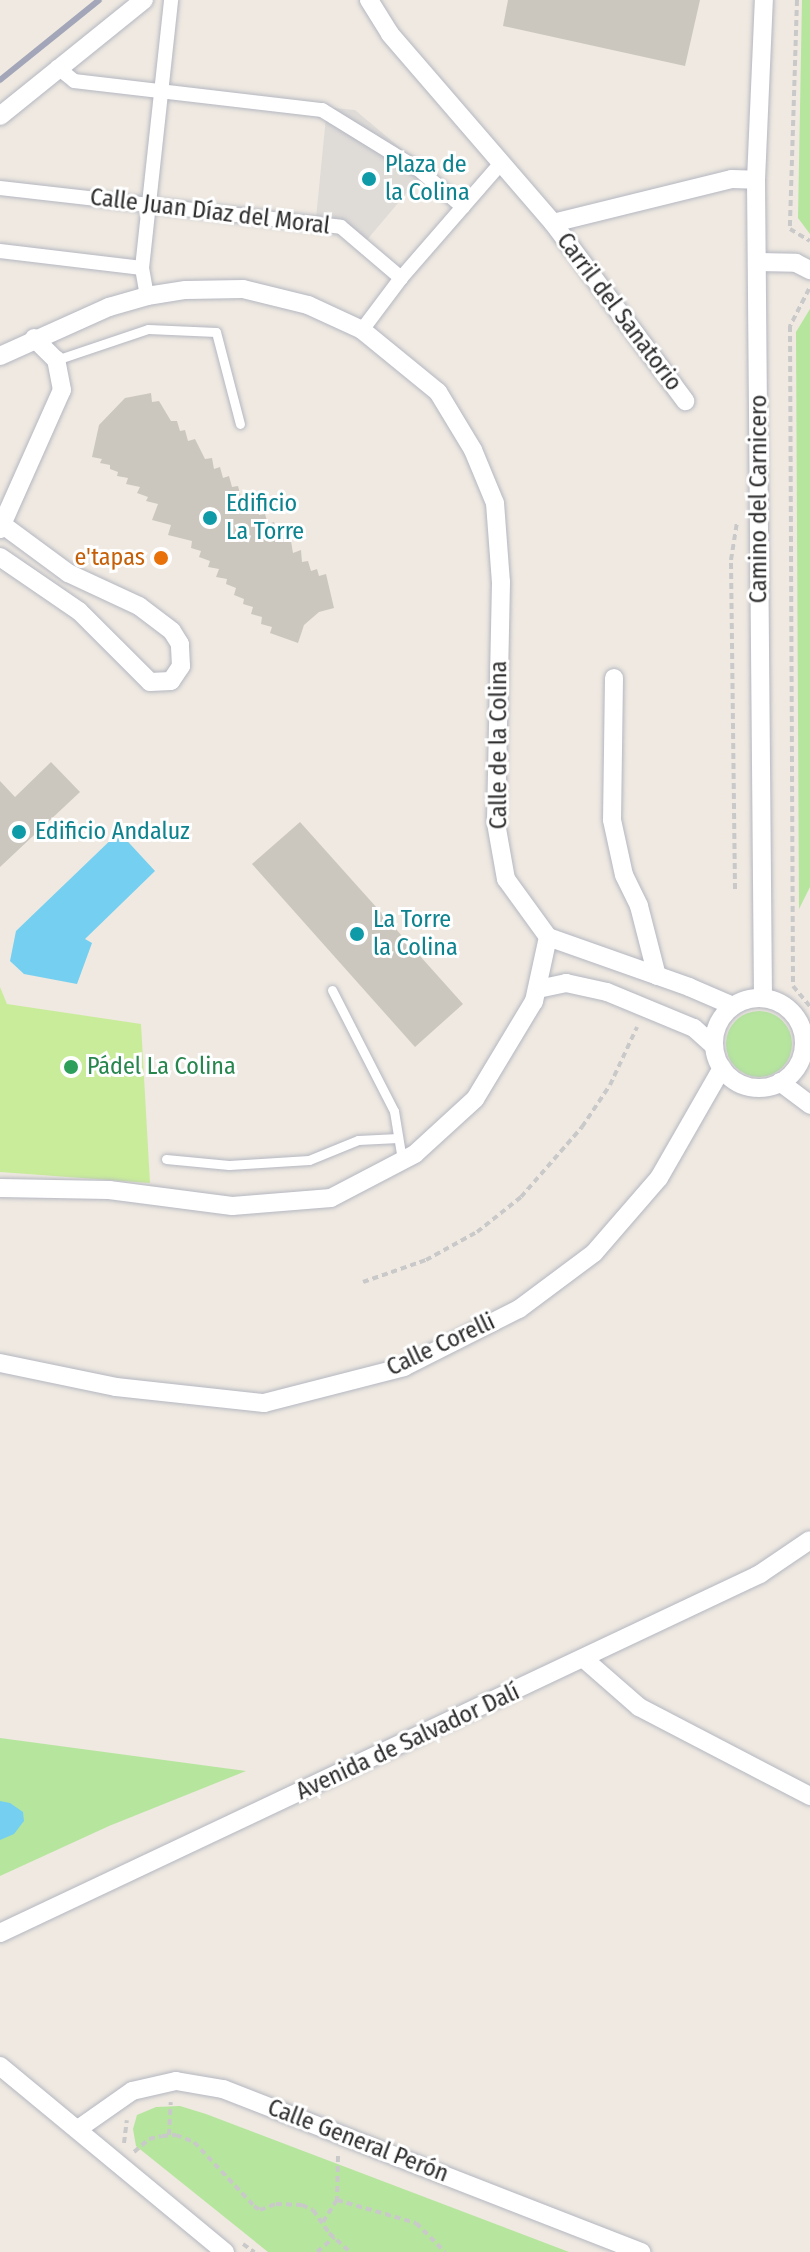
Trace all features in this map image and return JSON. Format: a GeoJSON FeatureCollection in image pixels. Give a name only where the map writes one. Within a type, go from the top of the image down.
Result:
{"type":"FeatureCollection","features":[{"type":"Feature","properties":{"kind":"street"},"geometry":{"type":"LineString","coordinates":[[0,116],[57,67],[144,0]]}},
{"type":"Feature","properties":{"kind":"street"},"geometry":{"type":"LineString","coordinates":[[147,296],[142,268],[171,0]]}},
{"type":"Feature","properties":{"kind":"street","name":"Carril del Sanatorio"},"geometry":{"type":"LineString","coordinates":[[369,0],[390,34],[553,223],[685,401]]}},
{"type":"Feature","properties":{"kind":"street","name":"Camino del Carnicero"},"geometry":{"type":"LineString","coordinates":[[763,998],[756,180],[764,0]]}},
{"type":"Feature","properties":{"kind":"street"},"geometry":{"type":"LineString","coordinates":[[57,67],[74,81],[322,110],[418,169],[463,207]]}},
{"type":"Feature","properties":{"kind":"street"},"geometry":{"type":"LineString","coordinates":[[362,330],[401,278],[501,163]]}},
{"type":"Feature","properties":{"kind":"street","name":"Carril del Sanatorio"},"geometry":{"type":"LineString","coordinates":[[553,223],[732,179],[756,180]]}},
{"type":"Feature","properties":{"kind":"street","name":"Calle Juan Díaz del Moral"},"geometry":{"type":"LineString","coordinates":[[0,188],[341,227],[401,278]]}},
{"type":"Feature","properties":{"kind":"street"},"geometry":{"type":"LineString","coordinates":[[0,251],[142,268]]}},
{"type":"Feature","properties":{"kind":"street"},"geometry":{"type":"LineString","coordinates":[[757,262],[796,263],[810,270]]}},
{"type":"Feature","properties":{"kind":"street","name":"Calle de la Colina"},"geometry":{"type":"LineString","coordinates":[[0,356],[34,338],[109,307],[147,296],[186,290],[243,289],[308,305],[362,330],[438,392],[473,450],[495,503],[501,582],[496,823],[506,879],[548,937]]}},
{"type":"Feature","properties":{"kind":"street"},"geometry":{"type":"LineString","coordinates":[[0,557],[79,611],[150,682],[171,681],[181,666],[180,644],[172,631],[139,606],[68,573],[1,527],[62,390],[56,360],[34,338]]}},
{"type":"Feature","properties":{"kind":"street"},"geometry":{"type":"LineString","coordinates":[[614,678],[612,820],[624,875],[642,917],[657,976]]}},
{"type":"Feature","properties":{"kind":"street"},"geometry":{"type":"LineString","coordinates":[[0,1188],[109,1190],[232,1206],[331,1198],[415,1154],[475,1099],[534,1001],[548,937],[733,1006]]}},
{"type":"Feature","properties":{"kind":"street"},"geometry":{"type":"LineString","coordinates":[[538,989],[566,983],[607,992],[694,1028],[714,1046],[722,1068],[744,1085],[756,1087],[780,1082],[791,1074],[807,1053],[799,1021],[790,1010],[763,998],[733,1006],[722,1017],[714,1046]]}},
{"type":"Feature","properties":{"kind":"street","name":"Calle Corelli"},"geometry":{"type":"LineString","coordinates":[[0,1363],[116,1387],[264,1403],[404,1367],[519,1309],[594,1253],[659,1178],[722,1068]]}},
{"type":"Feature","properties":{"kind":"street"},"geometry":{"type":"LineString","coordinates":[[780,1082],[810,1105]]}},
{"type":"Feature","properties":{"kind":"street","name":"Avenida de Salvador Dalí"},"geometry":{"type":"LineString","coordinates":[[0,1933],[760,1574],[810,1540]]}},
{"type":"Feature","properties":{"kind":"street"},"geometry":{"type":"LineString","coordinates":[[584,1659],[639,1707],[727,1756],[810,1796]]}},
{"type":"Feature","properties":{"kind":"street"},"geometry":{"type":"LineString","coordinates":[[0,2066],[25,2090],[78,2129],[225,2252]]}},
{"type":"Feature","properties":{"kind":"street","name":"Calle General Perón"},"geometry":{"type":"LineString","coordinates":[[78,2129],[132,2091],[176,2081],[223,2089],[641,2252]]}},
{"type":"Feature","properties":{"kind":"lane"},"geometry":{"type":"LineString","coordinates":[[56,360],[148,329],[216,332],[240,424]]}},
{"type":"Feature","properties":{"kind":"lane"},"geometry":{"type":"LineString","coordinates":[[332,990],[394,1111],[402,1160]]}},
{"type":"Feature","properties":{"kind":"lane"},"geometry":{"type":"LineString","coordinates":[[166,1159],[229,1165],[309,1160],[358,1140],[398,1138]]}},
{"type":"Feature","properties":{"kind":"path"},"geometry":{"type":"LineString","coordinates":[[797,0],[790,229],[810,241]]}},
{"type":"Feature","properties":{"kind":"path"},"geometry":{"type":"LineString","coordinates":[[810,287],[790,326],[793,986],[810,1006]]}},
{"type":"Feature","properties":{"kind":"path"},"geometry":{"type":"LineString","coordinates":[[363,1282],[426,1260],[477,1232],[521,1197],[574,1138],[596,1106],[629,1049],[646,1006]]}},
{"type":"Feature","properties":{"kind":"path"},"geometry":{"type":"LineString","coordinates":[[169,2135],[172,2097]]}},
{"type":"Feature","properties":{"kind":"path"},"geometry":{"type":"LineString","coordinates":[[159,2099],[180,2098]]}},
{"type":"Feature","properties":{"kind":"path"},"geometry":{"type":"LineString","coordinates":[[129,2113],[124,2144],[137,2159]]}},
{"type":"Feature","properties":{"kind":"path"},"geometry":{"type":"LineString","coordinates":[[132,2153],[149,2139],[169,2135],[194,2142],[260,2210],[276,2204],[302,2205],[323,2222],[350,2252]]}},
{"type":"Feature","properties":{"kind":"path"},"geometry":{"type":"LineString","coordinates":[[323,2222],[337,2200],[338,2156]]}},
{"type":"Feature","properties":{"kind":"path"},"geometry":{"type":"LineString","coordinates":[[337,2200],[416,2223],[445,2252]]}},
{"type":"Feature","properties":{"kind":"path"},"geometry":{"type":"LineString","coordinates":[[317,2252],[334,2237]]}},
{"type":"Feature","properties":{"kind":"path"},"geometry":{"type":"LineString","coordinates":[[242,2243],[254,2252]]}},
{"type":"Feature","properties":{"kind":"green space"},"geometry":{"type":"Polygon","coordinates":[[[802,0],[810,0],[810,234],[798,218],[802,0]]]}},
{"type":"Feature","properties":{"kind":"green space"},"geometry":{"type":"Polygon","coordinates":[[[810,309],[810,887],[799,909],[796,332],[810,309]]]}},
{"type":"Feature","properties":{"kind":"green space","name":"Pádel La Colina"},"geometry":{"type":"Polygon","coordinates":[[[0,987],[7,1004],[141,1024],[150,1183],[0,1172],[0,987]]]}},
{"type":"Feature","properties":{"kind":"green space"},"geometry":{"type":"Polygon","coordinates":[[[759,1011],[772,1014],[782,1021],[789,1031],[792,1044],[789,1057],[782,1067],[772,1074],[759,1077],[746,1074],[736,1067],[729,1057],[726,1044],[729,1031],[736,1021],[746,1014],[759,1011]]]}},
{"type":"Feature","properties":{"kind":"green space"},"geometry":{"type":"Polygon","coordinates":[[[0,1738],[246,1771],[109,1826],[0,1876],[0,1738]]]}},
{"type":"Feature","properties":{"kind":"green space"},"geometry":{"type":"Polygon","coordinates":[[[180,2106],[569,2252],[268,2252],[136,2146],[133,2129],[137,2115],[156,2107],[180,2106]]]}},
{"type":"Feature","properties":{"kind":"shaded area","name":"Plaza de la Colina"},"geometry":{"type":"Polygon","coordinates":[[[322,107],[355,110],[430,173],[420,177],[366,241],[316,218],[326,117],[322,107]]]}},
{"type":"Feature","properties":{"kind":"water"},"geometry":{"type":"Polygon","coordinates":[[[119,832],[155,871],[85,939],[92,943],[77,984],[24,974],[10,961],[16,931],[119,832]]]}},
{"type":"Feature","properties":{"kind":"water"},"geometry":{"type":"Polygon","coordinates":[[[0,1801],[10,1803],[23,1812],[24,1821],[14,1834],[0,1840],[0,1801]]]}},
{"type":"Feature","properties":{"kind":"building"},"geometry":{"type":"Polygon","coordinates":[[[508,0],[700,0],[685,66],[503,26],[508,0]]]}},
{"type":"Feature","properties":{"kind":"building","name":"Edificio La Torre"},"geometry":{"type":"Polygon","coordinates":[[[151,393],[152,402],[159,401],[171,421],[177,421],[180,431],[185,430],[188,441],[195,439],[205,459],[212,458],[214,469],[220,467],[223,478],[229,476],[232,487],[238,486],[241,497],[248,495],[251,505],[256,504],[259,515],[265,514],[268,524],[274,522],[277,534],[282,532],[285,542],[291,541],[293,553],[301,550],[302,562],[308,561],[311,571],[317,569],[319,576],[326,574],[334,608],[319,612],[304,625],[298,643],[270,633],[272,627],[261,624],[262,617],[251,614],[253,607],[243,604],[244,599],[234,595],[236,588],[226,584],[227,579],[216,577],[219,569],[208,567],[210,561],[199,557],[201,551],[191,548],[192,541],[168,535],[171,525],[152,520],[158,504],[146,501],[148,497],[137,493],[140,487],[126,484],[128,478],[117,476],[118,472],[110,469],[110,465],[92,457],[99,425],[125,398],[151,393]]]}},
{"type":"Feature","properties":{"kind":"building","name":"Edificio Andaluz"},"geometry":{"type":"Polygon","coordinates":[[[51,762],[80,792],[0,867],[0,781],[15,797],[51,762]]]}},
{"type":"Feature","properties":{"kind":"building","name":"La Torre la Colina"},"geometry":{"type":"Polygon","coordinates":[[[300,822],[463,1004],[415,1047],[252,864],[300,822]]]}},
{"type":"Feature","properties":{"kind":"railway"},"geometry":{"type":"LineString","coordinates":[[0,80],[99,0]]}},
{"type":"Feature","properties":{"kind":"place","name":"Plaza de la Colina"},"geometry":{"type":"Point","coordinates":[369,179]}},
{"type":"Feature","properties":{"kind":"place","name":"Edificio La Torre"},"geometry":{"type":"Point","coordinates":[210,518]}},
{"type":"Feature","properties":{"kind":"place","name":"e'tapas"},"geometry":{"type":"Point","coordinates":[161,558]}},
{"type":"Feature","properties":{"kind":"place","name":"Edificio Andaluz"},"geometry":{"type":"Point","coordinates":[19,832]}},
{"type":"Feature","properties":{"kind":"place","name":"La Torre la Colina"},"geometry":{"type":"Point","coordinates":[357,934]}},
{"type":"Feature","properties":{"kind":"place","name":"Pádel La Colina"},"geometry":{"type":"Point","coordinates":[71,1067]}}]}
